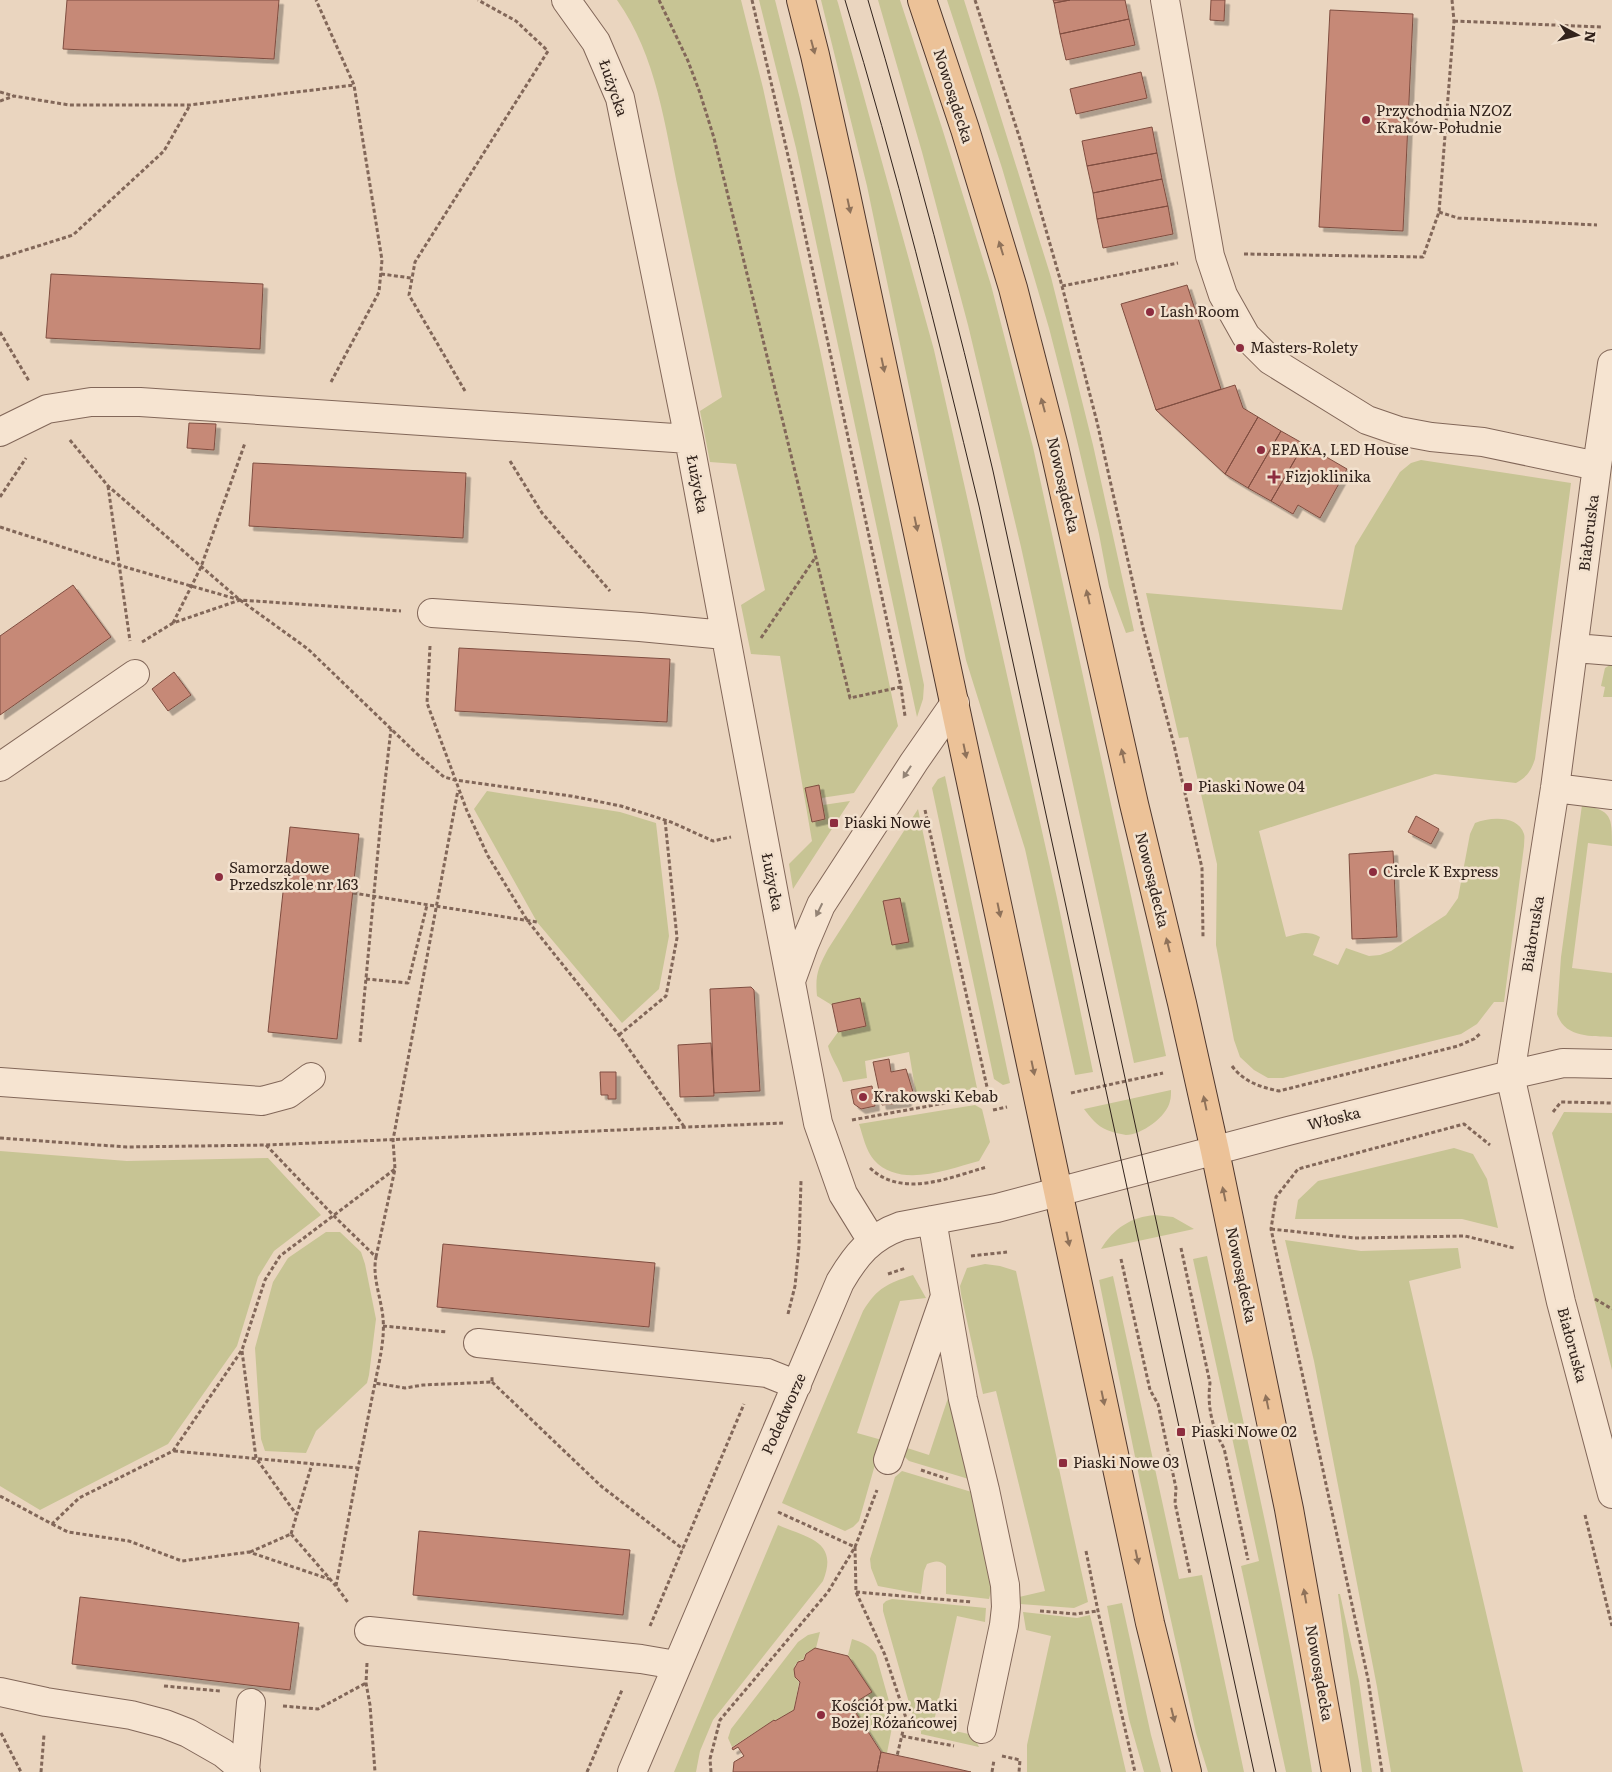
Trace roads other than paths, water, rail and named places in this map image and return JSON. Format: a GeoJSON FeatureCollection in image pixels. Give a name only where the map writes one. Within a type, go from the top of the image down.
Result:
{"type":"FeatureCollection","features":[{"type":"Feature","properties":{"kind":"main road"},"geometry":{"type":"LineString","coordinates":[[801,0],[816,55],[1150,1623],[1187,1772]]}},
{"type":"Feature","properties":{"kind":"main road","name":"Nowosądecka"},"geometry":{"type":"LineString","coordinates":[[922,0],[965,130],[1013,288],[1054,447],[1215,1151],[1289,1510],[1336,1772]]}},
{"type":"Feature","properties":{"kind":"street","name":"Łużycka"},"geometry":{"type":"LineString","coordinates":[[566,0],[596,42],[620,98],[689,439],[818,1122],[843,1194],[872,1241]]}},
{"type":"Feature","properties":{"kind":"street"},"geometry":{"type":"LineString","coordinates":[[1165,0],[1210,256],[1224,295],[1246,336],[1270,360],[1367,420],[1399,431],[1431,437],[1483,442],[1597,466]]}},
{"type":"Feature","properties":{"kind":"street","name":"Białoruska"},"geometry":{"type":"LineString","coordinates":[[1610,1481],[1561,1302],[1510,1075],[1556,788],[1597,466],[1608,422],[1612,364]]}},
{"type":"Feature","properties":{"kind":"street"},"geometry":{"type":"LineString","coordinates":[[0,432],[47,409],[91,402],[140,402],[689,439]]}},
{"type":"Feature","properties":{"kind":"street"},"geometry":{"type":"LineString","coordinates":[[432,613],[640,626],[725,635]]}},
{"type":"Feature","properties":{"kind":"street"},"geometry":{"type":"LineString","coordinates":[[1574,648],[1612,651]]}},
{"type":"Feature","properties":{"kind":"street"},"geometry":{"type":"LineString","coordinates":[[0,767],[133,662]]}},
{"type":"Feature","properties":{"kind":"street"},"geometry":{"type":"LineString","coordinates":[[791,981],[821,905],[914,762],[955,703]]}},
{"type":"Feature","properties":{"kind":"street"},"geometry":{"type":"LineString","coordinates":[[1556,788],[1612,795]]}},
{"type":"Feature","properties":{"kind":"street","name":"Włoska"},"geometry":{"type":"LineString","coordinates":[[1058,1192],[1510,1075],[1564,1063],[1612,1064]]}},
{"type":"Feature","properties":{"kind":"street"},"geometry":{"type":"LineString","coordinates":[[0,1082],[262,1101],[288,1094],[311,1076]]}},
{"type":"Feature","properties":{"kind":"street","name":"Podedworze"},"geometry":{"type":"LineString","coordinates":[[632,1772],[840,1282],[855,1258],[872,1241],[887,1231],[932,1220],[997,1208],[1058,1192]]}},
{"type":"Feature","properties":{"kind":"street"},"geometry":{"type":"LineString","coordinates":[[932,1220],[963,1399],[1005,1585],[1006,1607],[1004,1625],[982,1729]]}},
{"type":"Feature","properties":{"kind":"street"},"geometry":{"type":"LineString","coordinates":[[888,1460],[944,1296]]}},
{"type":"Feature","properties":{"kind":"street"},"geometry":{"type":"LineString","coordinates":[[486,1344],[767,1373],[797,1385]]}},
{"type":"Feature","properties":{"kind":"street"},"geometry":{"type":"LineString","coordinates":[[369,1631],[641,1659],[676,1665]]}},
{"type":"Feature","properties":{"kind":"street"},"geometry":{"type":"LineString","coordinates":[[0,1692],[46,1702],[130,1715],[165,1724],[188,1733],[223,1753],[246,1771]]}},
{"type":"Feature","properties":{"kind":"street"},"geometry":{"type":"LineString","coordinates":[[246,1771],[251,1703]]}},
{"type":"Feature","properties":{"kind":"tram line"},"geometry":{"type":"LineString","coordinates":[[845,0],[916,252],[979,506],[1254,1772]]}},
{"type":"Feature","properties":{"kind":"tram line"},"geometry":{"type":"LineString","coordinates":[[868,0],[934,235],[993,471],[1276,1772]]}},
{"type":"Feature","properties":{"kind":"place","name":"Przychodnia NZOZ Kraków-Południe"},"geometry":{"type":"Point","coordinates":[1366,120]}},
{"type":"Feature","properties":{"kind":"place","name":"Lash Room"},"geometry":{"type":"Point","coordinates":[1150,312]}},
{"type":"Feature","properties":{"kind":"place","name":"Masters-Rolety"},"geometry":{"type":"Point","coordinates":[1240,348]}},
{"type":"Feature","properties":{"kind":"place","name":"EPAKA, LED House"},"geometry":{"type":"Point","coordinates":[1261,450]}},
{"type":"Feature","properties":{"kind":"place","name":"Fizjoklinika"},"geometry":{"type":"Point","coordinates":[1274,477]}},
{"type":"Feature","properties":{"kind":"place","name":"Piaski Nowe 04"},"geometry":{"type":"Point","coordinates":[1188,787]}},
{"type":"Feature","properties":{"kind":"place","name":"Piaski Nowe"},"geometry":{"type":"Point","coordinates":[834,823]}},
{"type":"Feature","properties":{"kind":"place","name":"Circle K Express"},"geometry":{"type":"Point","coordinates":[1373,872]}},
{"type":"Feature","properties":{"kind":"place","name":"Samorządowe Przedszkole nr 163"},"geometry":{"type":"Point","coordinates":[219,877]}},
{"type":"Feature","properties":{"kind":"place","name":"Krakowski Kebab"},"geometry":{"type":"Point","coordinates":[863,1097]}},
{"type":"Feature","properties":{"kind":"place","name":"Piaski Nowe 02"},"geometry":{"type":"Point","coordinates":[1181,1432]}},
{"type":"Feature","properties":{"kind":"place","name":"Piaski Nowe 03"},"geometry":{"type":"Point","coordinates":[1063,1463]}},
{"type":"Feature","properties":{"kind":"place","name":"Kościół pw. Matki Bożej Różańcowej"},"geometry":{"type":"Point","coordinates":[821,1715]}}]}
